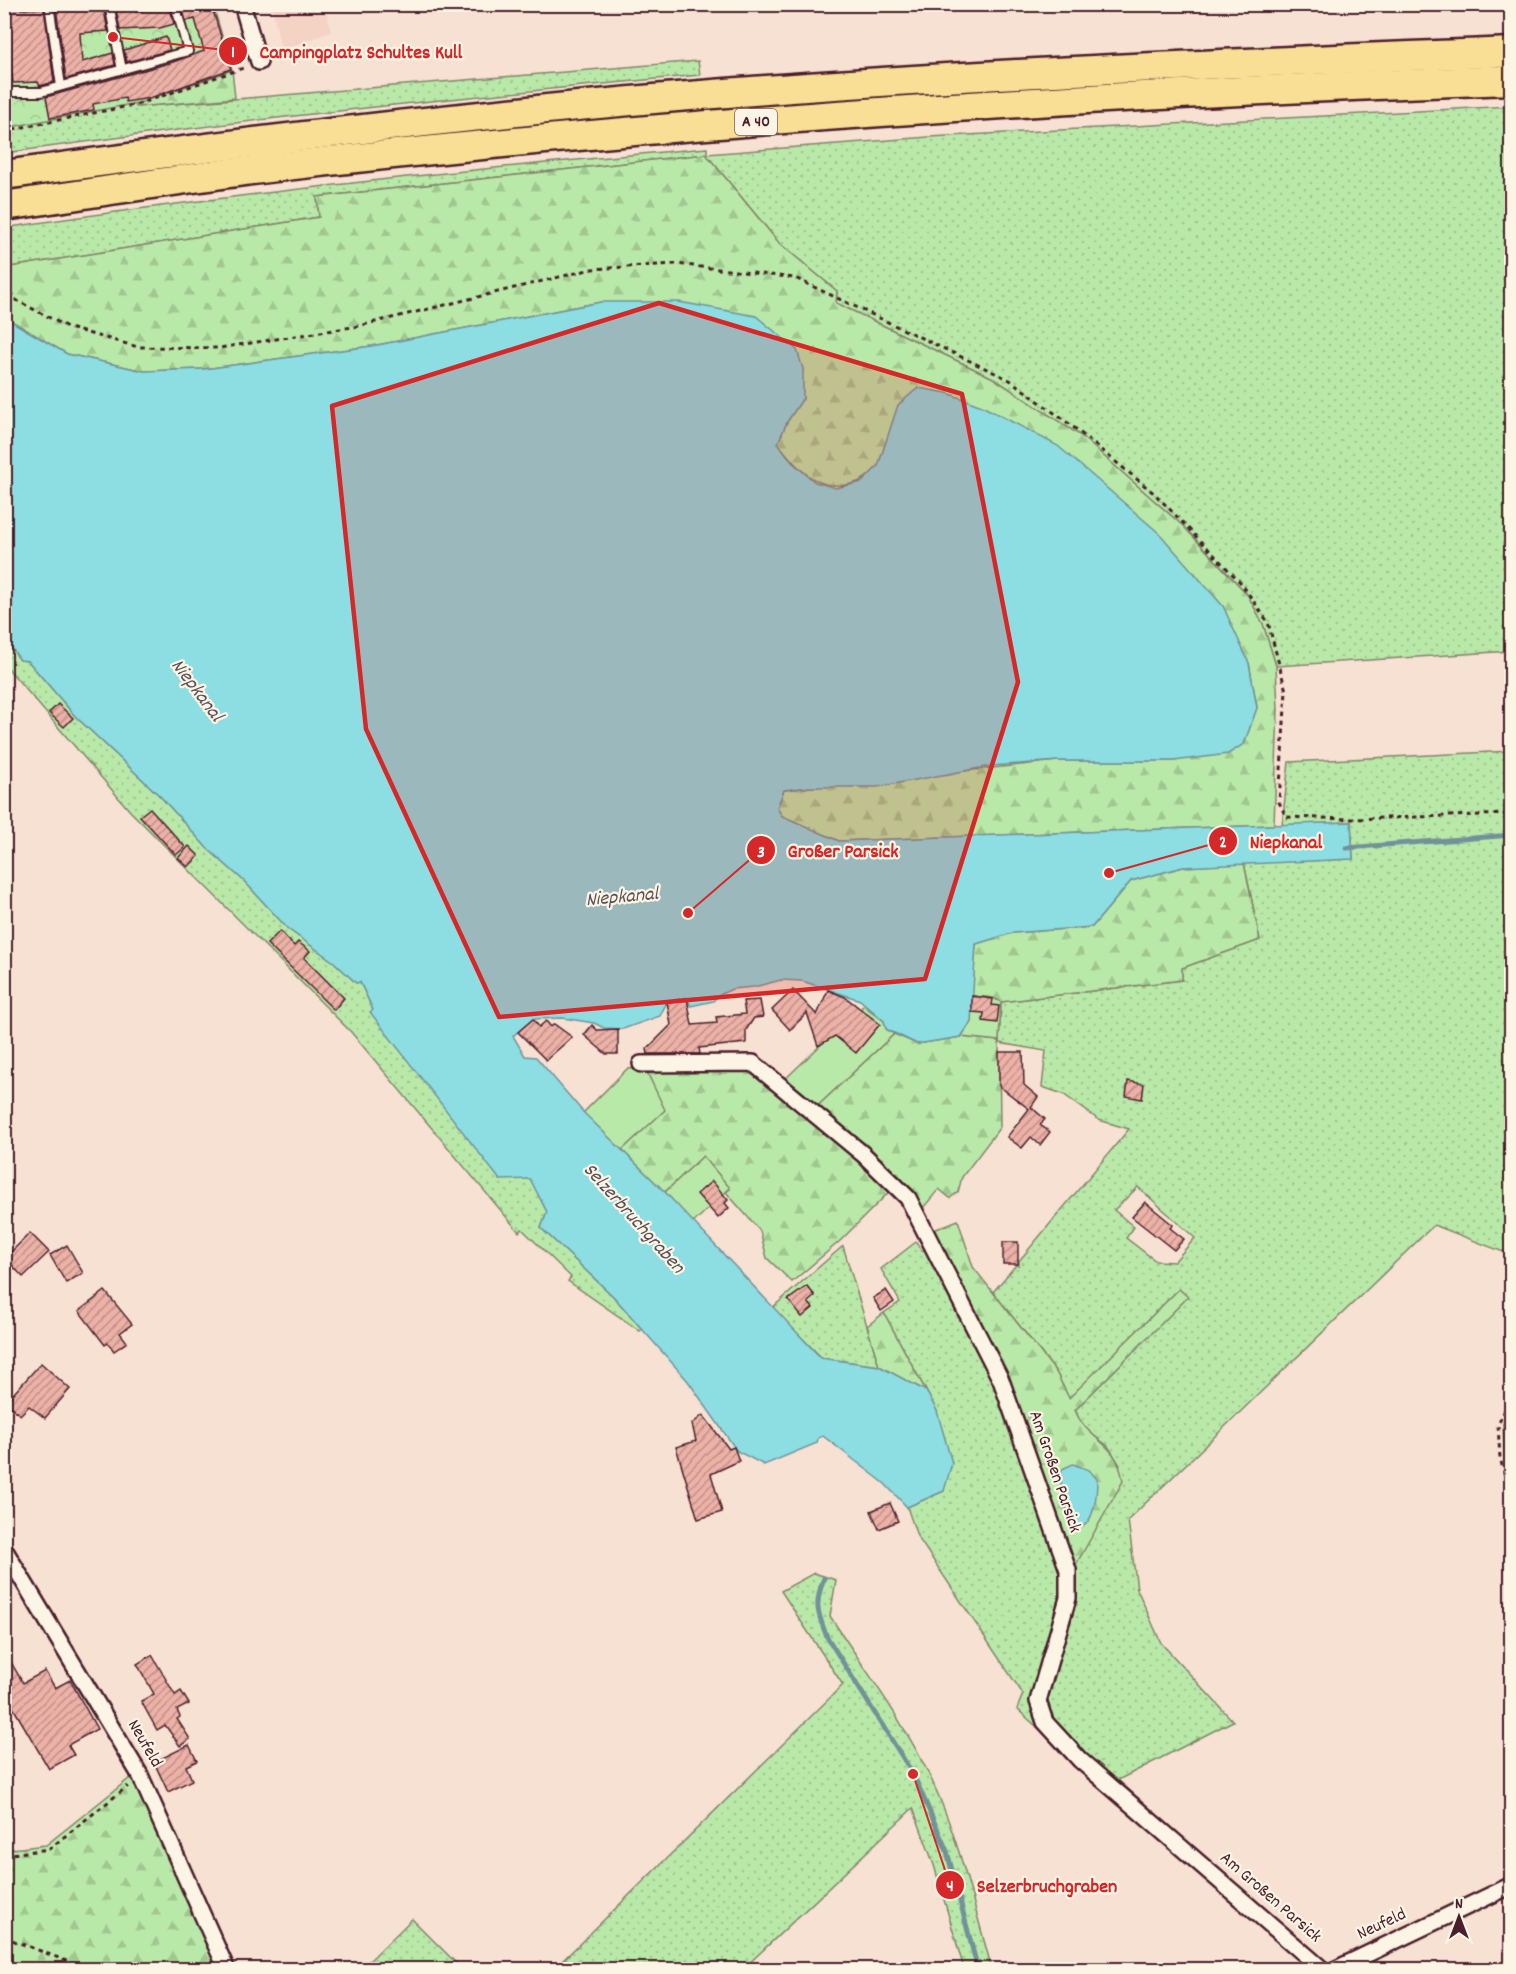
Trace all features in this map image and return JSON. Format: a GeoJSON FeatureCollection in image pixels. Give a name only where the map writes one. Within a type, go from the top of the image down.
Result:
{"type":"FeatureCollection","features":[{"type":"Feature","properties":{"kind":"highway","name":"A 40"},"geometry":{"type":"LineString","coordinates":[[4,175],[262,139],[675,97],[1112,68],[1512,52]]}},
{"type":"Feature","properties":{"kind":"highway","name":"A 40"},"geometry":{"type":"LineString","coordinates":[[4,206],[265,169],[669,128],[910,110],[1512,80]]}},
{"type":"Feature","properties":{"kind":"street"},"geometry":{"type":"LineString","coordinates":[[242,4],[259,62]]}},
{"type":"Feature","properties":{"kind":"street","name":"Am Großen Parsick"},"geometry":{"type":"LineString","coordinates":[[641,1065],[753,1063],[864,1155],[908,1198],[1001,1380],[1068,1570],[1068,1598],[1038,1701],[1044,1722],[1088,1767],[1323,1970]]}},
{"type":"Feature","properties":{"kind":"street","name":"Neufeld"},"geometry":{"type":"LineString","coordinates":[[4,1549],[140,1775],[227,1970]]}},
{"type":"Feature","properties":{"kind":"street","name":"Neufeld"},"geometry":{"type":"LineString","coordinates":[[1334,1970],[1512,1885]]}},
{"type":"Feature","properties":{"kind":"lane"},"geometry":{"type":"LineString","coordinates":[[49,4],[61,86]]}},
{"type":"Feature","properties":{"kind":"lane"},"geometry":{"type":"LineString","coordinates":[[109,4],[122,70]]}},
{"type":"Feature","properties":{"kind":"lane"},"geometry":{"type":"LineString","coordinates":[[4,89],[5,92],[41,92],[188,51],[175,4]]}},
{"type":"Feature","properties":{"kind":"path"},"geometry":{"type":"LineString","coordinates":[[4,131],[139,104],[259,62]]}},
{"type":"Feature","properties":{"kind":"path"},"geometry":{"type":"LineString","coordinates":[[4,285],[16,300],[69,328],[138,347],[219,348],[359,326],[592,269],[676,264],[795,278],[1010,380],[1072,426],[1155,494],[1242,583],[1268,622],[1286,691],[1279,802],[1286,817],[1352,819],[1512,814]]}},
{"type":"Feature","properties":{"kind":"path"},"geometry":{"type":"LineString","coordinates":[[1508,1228],[1512,1240]]}},
{"type":"Feature","properties":{"kind":"path"},"geometry":{"type":"LineString","coordinates":[[1512,1393],[1498,1425],[1500,1458],[1512,1501]]}},
{"type":"Feature","properties":{"kind":"path"},"geometry":{"type":"LineString","coordinates":[[4,1855],[49,1849],[140,1775]]}},
{"type":"Feature","properties":{"kind":"path"},"geometry":{"type":"LineString","coordinates":[[4,1937],[90,1970]]}},
{"type":"Feature","properties":{"kind":"highlighted area"},"geometry":{"type":"Polygon","coordinates":[[[659,303],[962,394],[1018,682],[925,979],[499,1017],[366,729],[332,406],[659,303]]]}},
{"type":"Feature","properties":{"kind":"shaded area"},"geometry":{"type":"Polygon","coordinates":[[[272,5],[325,5],[331,32],[281,50],[272,5]]]}},
{"type":"Feature","properties":{"kind":"green space"},"geometry":{"type":"Polygon","coordinates":[[[5,5],[213,5],[232,70],[142,102],[5,128],[5,5]]]}},
{"type":"Feature","properties":{"kind":"green space"},"geometry":{"type":"Polygon","coordinates":[[[698,61],[700,75],[352,110],[5,153],[4,128],[132,103],[137,107],[698,61]]]}},
{"type":"Feature","properties":{"kind":"green space"},"geometry":{"type":"Polygon","coordinates":[[[232,70],[235,98],[137,107],[132,103],[232,70]]]}},
{"type":"Feature","properties":{"kind":"green space"},"geometry":{"type":"Polygon","coordinates":[[[1511,106],[1511,651],[1276,666],[1263,624],[1247,594],[1183,526],[1081,436],[993,378],[836,303],[837,291],[779,243],[706,154],[317,197],[319,217],[5,268],[4,228],[180,204],[531,164],[707,148],[707,154],[929,137],[1511,106]]]}},
{"type":"Feature","properties":{"kind":"green space"},"geometry":{"type":"Polygon","coordinates":[[[706,154],[779,243],[837,291],[836,303],[993,378],[1081,436],[1183,526],[1247,594],[1263,624],[1276,666],[1278,709],[1274,825],[839,841],[782,816],[777,808],[784,790],[1058,761],[1174,761],[1244,744],[1257,707],[1249,663],[886,443],[878,466],[863,480],[839,486],[828,485],[809,476],[778,443],[787,422],[803,398],[601,302],[372,346],[204,369],[144,371],[67,354],[5,317],[4,268],[319,217],[317,197],[706,154]]]}},
{"type":"Feature","properties":{"kind":"green space"},"geometry":{"type":"Polygon","coordinates":[[[4,637],[20,660],[28,661],[75,716],[160,796],[207,848],[244,881],[288,929],[334,962],[356,983],[360,982],[373,1010],[371,1012],[530,1178],[547,1212],[541,1228],[614,1297],[642,1329],[640,1331],[568,1281],[571,1277],[522,1229],[519,1232],[351,1032],[130,811],[5,665],[4,637]]]}},
{"type":"Feature","properties":{"kind":"green space"},"geometry":{"type":"Polygon","coordinates":[[[1511,751],[1511,1255],[1434,1225],[1128,1520],[1137,1589],[1161,1643],[1233,1721],[1118,1780],[1326,1966],[1061,1734],[1047,1717],[1043,1698],[1073,1570],[1120,1465],[1108,1446],[1081,1426],[1075,1410],[1187,1297],[1179,1289],[1069,1399],[1056,1372],[993,1292],[1016,1265],[1019,1265],[1019,1261],[1129,1129],[1099,1120],[1063,1094],[1042,1087],[1046,1051],[999,1043],[1001,1002],[1182,980],[1182,968],[1260,940],[1244,863],[1353,859],[1351,822],[1282,825],[1289,762],[1511,751]],[[1138,1187],[1114,1210],[1134,1227],[1126,1238],[1156,1261],[1174,1262],[1195,1238],[1138,1187]]]}},
{"type":"Feature","properties":{"kind":"green space"},"geometry":{"type":"Polygon","coordinates":[[[1244,863],[1260,940],[1182,968],[1182,980],[1001,1002],[993,998],[972,996],[976,944],[1012,933],[1092,927],[1131,881],[1183,867],[1244,863]]]}},
{"type":"Feature","properties":{"kind":"green space"},"geometry":{"type":"Polygon","coordinates":[[[972,996],[993,998],[1001,1002],[999,1041],[961,1037],[971,1022],[972,996]]]}},
{"type":"Feature","properties":{"kind":"green space"},"geometry":{"type":"Polygon","coordinates":[[[863,1005],[884,1021],[886,1029],[894,1034],[811,1112],[780,1084],[828,1038],[858,1014],[863,1005]]]}},
{"type":"Feature","properties":{"kind":"green space"},"geometry":{"type":"Polygon","coordinates":[[[894,1034],[917,1044],[961,1037],[999,1041],[1000,1127],[962,1177],[958,1192],[950,1198],[939,1189],[923,1208],[903,1187],[811,1112],[894,1034]]]}},
{"type":"Feature","properties":{"kind":"green space"},"geometry":{"type":"Polygon","coordinates":[[[738,1065],[757,1071],[893,1188],[840,1241],[792,1282],[767,1258],[760,1231],[726,1192],[730,1189],[703,1156],[665,1192],[622,1150],[664,1110],[645,1068],[738,1065]]]}},
{"type":"Feature","properties":{"kind":"green space"},"geometry":{"type":"Polygon","coordinates":[[[645,1068],[665,1110],[622,1150],[583,1113],[627,1069],[645,1068]]]}},
{"type":"Feature","properties":{"kind":"green space"},"geometry":{"type":"Polygon","coordinates":[[[703,1156],[730,1188],[692,1224],[665,1192],[703,1156]]]}},
{"type":"Feature","properties":{"kind":"green space"},"geometry":{"type":"Polygon","coordinates":[[[958,1220],[973,1267],[1056,1372],[1069,1398],[1179,1289],[1188,1297],[1075,1410],[1087,1429],[1114,1456],[1123,1481],[1073,1570],[1008,1381],[934,1230],[958,1220]]]}},
{"type":"Feature","properties":{"kind":"green space"},"geometry":{"type":"Polygon","coordinates":[[[916,1242],[922,1251],[927,1248],[997,1386],[1063,1568],[1066,1590],[1030,1701],[1038,1721],[1054,1742],[1017,1709],[1023,1694],[917,1536],[907,1507],[944,1491],[937,1411],[884,1313],[900,1302],[881,1269],[916,1242]]]}},
{"type":"Feature","properties":{"kind":"green space"},"geometry":{"type":"Polygon","coordinates":[[[843,1246],[879,1366],[822,1358],[772,1308],[843,1246]]]}},
{"type":"Feature","properties":{"kind":"green space"},"geometry":{"type":"Polygon","coordinates":[[[884,1313],[926,1391],[879,1366],[867,1326],[884,1313]]]}},
{"type":"Feature","properties":{"kind":"green space"},"geometry":{"type":"Polygon","coordinates":[[[1511,1405],[1511,1456],[1505,1462],[1503,1424],[1511,1405]]]}},
{"type":"Feature","properties":{"kind":"green space"},"geometry":{"type":"Polygon","coordinates":[[[814,1573],[836,1580],[830,1616],[898,1718],[943,1805],[959,1851],[992,1969],[964,1969],[934,1865],[913,1808],[743,1969],[554,1969],[843,1685],[781,1591],[814,1573]]]}},
{"type":"Feature","properties":{"kind":"green space"},"geometry":{"type":"Polygon","coordinates":[[[132,1771],[140,1784],[218,1969],[5,1969],[4,1850],[46,1845],[130,1778],[132,1771]]]}},
{"type":"Feature","properties":{"kind":"green space"},"geometry":{"type":"Polygon","coordinates":[[[412,1919],[462,1969],[361,1969],[412,1919]]]}},
{"type":"Feature","properties":{"kind":"water"},"geometry":{"type":"Polygon","coordinates":[[[601,302],[679,302],[756,316],[797,350],[803,369],[803,398],[787,422],[778,443],[792,462],[815,482],[836,488],[862,482],[878,466],[898,405],[918,388],[947,393],[982,406],[1058,446],[1159,533],[1223,606],[1249,663],[1257,708],[1244,744],[1228,754],[1174,761],[1058,761],[991,766],[877,787],[810,787],[784,790],[777,808],[782,816],[839,841],[1351,822],[1353,859],[1183,867],[1131,881],[1092,927],[1012,933],[976,944],[971,1022],[961,1037],[917,1044],[886,1029],[884,1021],[860,1000],[802,981],[781,980],[754,987],[732,989],[719,995],[713,1001],[691,1006],[687,998],[667,1002],[660,1016],[623,1029],[604,1028],[594,1023],[563,1018],[533,1019],[513,1036],[525,1056],[536,1057],[583,1112],[665,1192],[821,1358],[879,1366],[926,1391],[937,1411],[952,1463],[944,1491],[907,1507],[884,1483],[823,1436],[818,1438],[817,1443],[764,1465],[737,1451],[688,1381],[614,1297],[541,1228],[547,1212],[530,1179],[500,1180],[370,1012],[373,1010],[360,982],[356,983],[334,962],[288,929],[244,881],[207,848],[160,796],[75,716],[28,661],[20,660],[4,637],[4,317],[67,354],[144,371],[204,369],[372,346],[601,302]]]}},
{"type":"Feature","properties":{"kind":"water"},"geometry":{"type":"Polygon","coordinates":[[[1073,1464],[1089,1470],[1097,1479],[1096,1500],[1092,1514],[1089,1521],[1079,1528],[1070,1517],[1061,1484],[1062,1469],[1073,1464]]]}},
{"type":"Feature","properties":{"kind":"building"},"geometry":{"type":"Polygon","coordinates":[[[7,4],[21,4],[21,9],[44,8],[54,82],[40,86],[38,82],[13,83],[7,41],[7,4]]]}},
{"type":"Feature","properties":{"kind":"building"},"geometry":{"type":"Polygon","coordinates":[[[90,4],[90,7],[103,5],[108,31],[80,33],[82,62],[113,53],[115,65],[66,79],[56,7],[90,4]]]}},
{"type":"Feature","properties":{"kind":"building"},"geometry":{"type":"Polygon","coordinates":[[[115,4],[135,4],[136,12],[169,4],[174,24],[160,28],[120,30],[115,4]]]}},
{"type":"Feature","properties":{"kind":"building"},"geometry":{"type":"Polygon","coordinates":[[[181,4],[211,4],[231,69],[150,98],[126,102],[125,98],[93,104],[94,110],[50,118],[46,97],[173,62],[204,51],[195,19],[186,21],[181,4]]]}},
{"type":"Feature","properties":{"kind":"building"},"geometry":{"type":"Polygon","coordinates":[[[166,37],[170,50],[127,62],[124,50],[166,37]]]}},
{"type":"Feature","properties":{"kind":"building"},"geometry":{"type":"Polygon","coordinates":[[[58,704],[73,718],[64,727],[49,713],[58,704]]]}},
{"type":"Feature","properties":{"kind":"building"},"geometry":{"type":"Polygon","coordinates":[[[150,808],[185,847],[176,855],[140,816],[150,808]]]}},
{"type":"Feature","properties":{"kind":"building"},"geometry":{"type":"Polygon","coordinates":[[[189,846],[199,856],[188,867],[178,858],[189,846]]]}},
{"type":"Feature","properties":{"kind":"building"},"geometry":{"type":"Polygon","coordinates":[[[280,931],[294,946],[298,942],[310,951],[304,958],[344,998],[334,1010],[267,944],[280,931]]]}},
{"type":"Feature","properties":{"kind":"building"},"geometry":{"type":"Polygon","coordinates":[[[793,990],[817,1015],[828,990],[845,997],[880,1024],[856,1053],[835,1036],[818,1046],[807,1013],[790,1030],[772,1010],[793,990]]]}},
{"type":"Feature","properties":{"kind":"building"},"geometry":{"type":"Polygon","coordinates":[[[972,996],[993,999],[992,1005],[999,1006],[997,1023],[983,1021],[984,1013],[972,1012],[972,996]]]}},
{"type":"Feature","properties":{"kind":"building"},"geometry":{"type":"Polygon","coordinates":[[[687,998],[692,1025],[717,1023],[716,1017],[745,1014],[743,1001],[760,1000],[763,1017],[754,1018],[746,1030],[746,1043],[699,1048],[700,1054],[648,1054],[647,1049],[671,1025],[667,1002],[687,998]]]}},
{"type":"Feature","properties":{"kind":"building"},"geometry":{"type":"Polygon","coordinates":[[[533,1019],[539,1027],[546,1021],[551,1027],[554,1024],[572,1037],[546,1060],[518,1032],[533,1019]]]}},
{"type":"Feature","properties":{"kind":"building"},"geometry":{"type":"Polygon","coordinates":[[[592,1025],[597,1030],[618,1029],[618,1054],[606,1054],[584,1035],[592,1025]]]}},
{"type":"Feature","properties":{"kind":"building"},"geometry":{"type":"Polygon","coordinates":[[[999,1052],[1023,1052],[1024,1085],[1038,1097],[1031,1107],[1045,1119],[1040,1125],[1050,1132],[1040,1145],[1031,1137],[1022,1148],[1007,1137],[1029,1109],[999,1086],[999,1052]]]}},
{"type":"Feature","properties":{"kind":"building"},"geometry":{"type":"Polygon","coordinates":[[[1128,1081],[1144,1084],[1142,1099],[1126,1096],[1128,1081]]]}},
{"type":"Feature","properties":{"kind":"building"},"geometry":{"type":"Polygon","coordinates":[[[712,1181],[728,1200],[725,1203],[729,1208],[718,1218],[697,1194],[712,1181]]]}},
{"type":"Feature","properties":{"kind":"building"},"geometry":{"type":"Polygon","coordinates":[[[1145,1202],[1173,1225],[1170,1228],[1184,1239],[1174,1250],[1132,1217],[1145,1202]]]}},
{"type":"Feature","properties":{"kind":"building"},"geometry":{"type":"Polygon","coordinates":[[[30,1233],[49,1252],[23,1277],[5,1258],[30,1233]]]}},
{"type":"Feature","properties":{"kind":"building"},"geometry":{"type":"Polygon","coordinates":[[[1003,1242],[1018,1242],[1018,1264],[1003,1264],[1003,1242]]]}},
{"type":"Feature","properties":{"kind":"building"},"geometry":{"type":"Polygon","coordinates":[[[67,1245],[83,1273],[66,1283],[50,1255],[67,1245]]]}},
{"type":"Feature","properties":{"kind":"building"},"geometry":{"type":"Polygon","coordinates":[[[807,1286],[815,1296],[808,1302],[813,1308],[802,1317],[788,1300],[807,1286]]]}},
{"type":"Feature","properties":{"kind":"building"},"geometry":{"type":"Polygon","coordinates":[[[886,1290],[894,1302],[881,1311],[873,1298],[886,1290]]]}},
{"type":"Feature","properties":{"kind":"building"},"geometry":{"type":"Polygon","coordinates":[[[105,1291],[132,1324],[120,1333],[127,1342],[114,1351],[108,1343],[105,1345],[79,1311],[105,1291]]]}},
{"type":"Feature","properties":{"kind":"building"},"geometry":{"type":"Polygon","coordinates":[[[41,1363],[70,1389],[45,1418],[29,1406],[20,1415],[6,1402],[41,1363]]]}},
{"type":"Feature","properties":{"kind":"building"},"geometry":{"type":"Polygon","coordinates":[[[703,1415],[729,1449],[734,1447],[739,1461],[711,1474],[722,1512],[698,1519],[676,1447],[696,1441],[692,1424],[703,1415]]]}},
{"type":"Feature","properties":{"kind":"building"},"geometry":{"type":"Polygon","coordinates":[[[890,1503],[898,1521],[879,1529],[871,1511],[890,1503]]]}},
{"type":"Feature","properties":{"kind":"building"},"geometry":{"type":"Polygon","coordinates":[[[4,1650],[23,1683],[45,1671],[55,1688],[70,1680],[97,1729],[68,1745],[74,1755],[49,1769],[4,1692],[4,1650]]]}},
{"type":"Feature","properties":{"kind":"building"},"geometry":{"type":"Polygon","coordinates":[[[152,1655],[175,1695],[181,1691],[189,1704],[177,1710],[180,1717],[177,1719],[190,1739],[180,1746],[165,1725],[157,1730],[141,1701],[154,1694],[137,1664],[152,1655]]]}},
{"type":"Feature","properties":{"kind":"building"},"geometry":{"type":"Polygon","coordinates":[[[189,1745],[197,1761],[186,1766],[192,1780],[168,1792],[154,1762],[189,1745]]]}},
{"type":"Feature","properties":{"kind":"waterway","name":"Niepkanal"},"geometry":{"type":"LineString","coordinates":[[1346,848],[1512,835]]}},
{"type":"Feature","properties":{"kind":"waterway","name":"Selzerbruchgraben"},"geometry":{"type":"LineString","coordinates":[[824,1578],[818,1608],[827,1637],[913,1774],[947,1851],[978,1970]]}},
{"type":"Feature","properties":{"kind":"place","name":"Campingplatz Schultes Kull"},"geometry":{"type":"Point","coordinates":[113,37]}},
{"type":"Feature","properties":{"kind":"place","name":"Niepkanal"},"geometry":{"type":"Point","coordinates":[1109,873]}},
{"type":"Feature","properties":{"kind":"place","name":"Großer Parsick"},"geometry":{"type":"Point","coordinates":[688,913]}},
{"type":"Feature","properties":{"kind":"place","name":"Selzerbruchgraben"},"geometry":{"type":"Point","coordinates":[913,1774]}}]}
